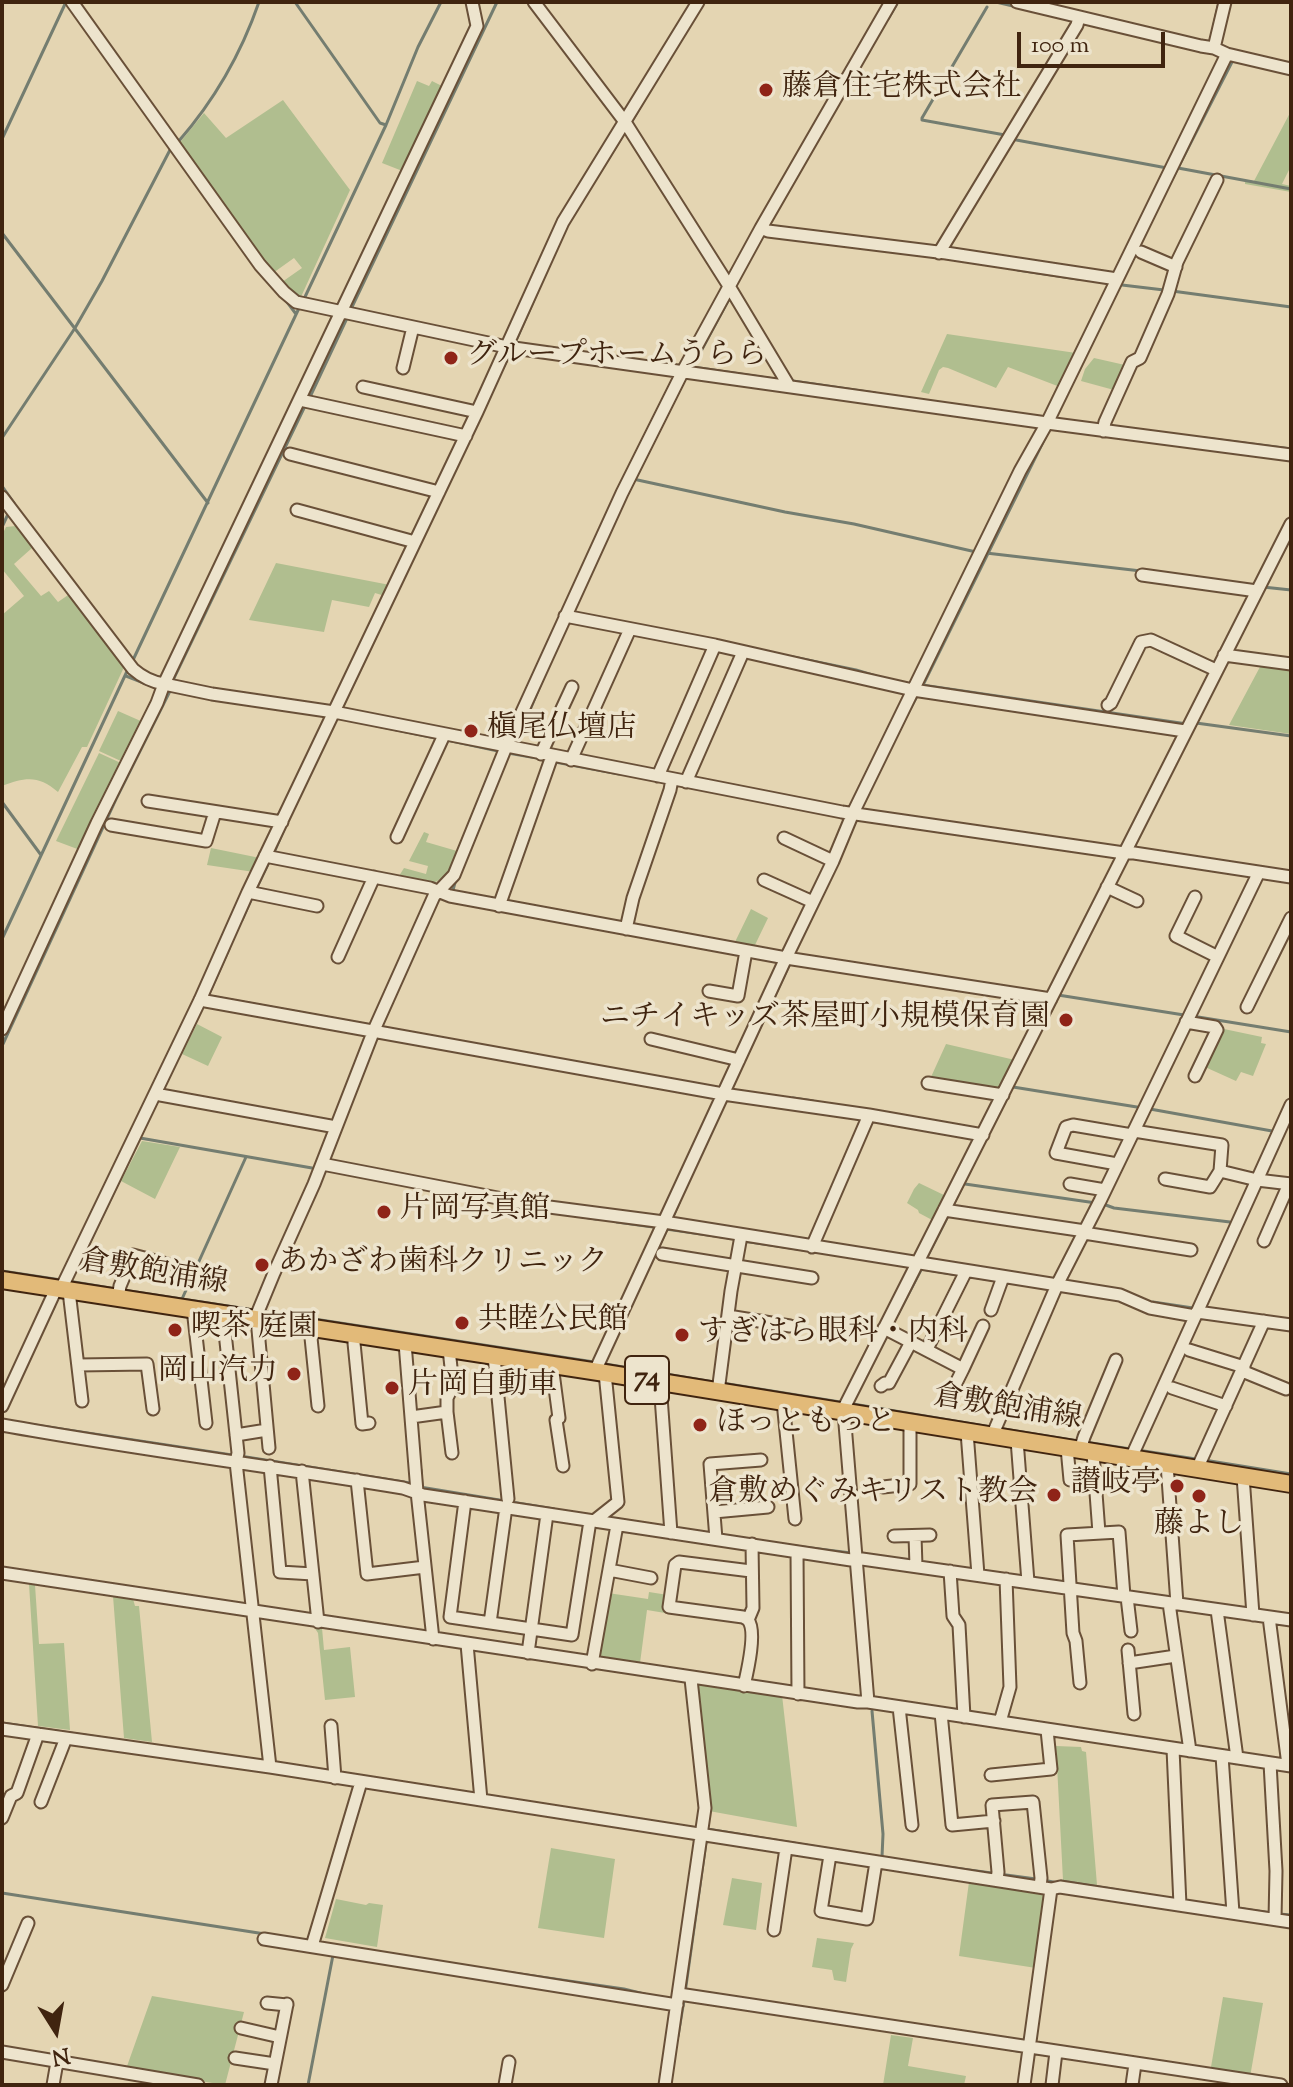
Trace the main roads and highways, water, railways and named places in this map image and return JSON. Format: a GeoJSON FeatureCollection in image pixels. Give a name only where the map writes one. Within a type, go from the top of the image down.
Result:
{"type":"FeatureCollection","features":[{"type":"Feature","properties":{"kind":"main road","name":"倉敷飽浦線"},"geometry":{"type":"LineString","coordinates":[[2,1280],[119,1292],[193,1309],[257,1315],[310,1328],[660,1383],[719,1385],[783,1402],[967,1432],[994,1430],[1017,1440],[1133,1452],[1167,1464],[1200,1463],[1243,1476],[1291,1484]]}},
{"type":"Feature","properties":{"kind":"waterway"},"geometry":{"type":"LineString","coordinates":[[2,139],[66,2]]}},
{"type":"Feature","properties":{"kind":"waterway"},"geometry":{"type":"LineString","coordinates":[[178,142],[225,76],[259,2]]}},
{"type":"Feature","properties":{"kind":"waterway"},"geometry":{"type":"LineString","coordinates":[[295,2],[380,123],[386,125]]}},
{"type":"Feature","properties":{"kind":"waterway"},"geometry":{"type":"LineString","coordinates":[[304,299],[441,2]]}},
{"type":"Feature","properties":{"kind":"waterway"},"geometry":{"type":"LineString","coordinates":[[351,309],[497,2]]}},
{"type":"Feature","properties":{"kind":"waterway"},"geometry":{"type":"LineString","coordinates":[[888,19],[898,2]]}},
{"type":"Feature","properties":{"kind":"waterway"},"geometry":{"type":"LineString","coordinates":[[996,2],[1017,7]]}},
{"type":"Feature","properties":{"kind":"waterway"},"geometry":{"type":"LineString","coordinates":[[1214,24],[1219,2]]}},
{"type":"Feature","properties":{"kind":"waterway"},"geometry":{"type":"LineString","coordinates":[[987,7],[922,120],[1005,135]]}},
{"type":"Feature","properties":{"kind":"waterway"},"geometry":{"type":"LineString","coordinates":[[1162,199],[1233,60]]}},
{"type":"Feature","properties":{"kind":"waterway"},"geometry":{"type":"LineString","coordinates":[[632,121],[650,90]]}},
{"type":"Feature","properties":{"kind":"waterway"},"geometry":{"type":"LineString","coordinates":[[599,174],[623,135]]}},
{"type":"Feature","properties":{"kind":"waterway"},"geometry":{"type":"LineString","coordinates":[[1011,139],[1167,168]]}},
{"type":"Feature","properties":{"kind":"waterway"},"geometry":{"type":"LineString","coordinates":[[2,438],[75,328],[171,148]]}},
{"type":"Feature","properties":{"kind":"waterway"},"geometry":{"type":"LineString","coordinates":[[1178,168],[1291,189]]}},
{"type":"Feature","properties":{"kind":"waterway"},"geometry":{"type":"LineString","coordinates":[[2,233],[208,503]]}},
{"type":"Feature","properties":{"kind":"waterway"},"geometry":{"type":"LineString","coordinates":[[1018,270],[1078,279]]}},
{"type":"Feature","properties":{"kind":"waterway"},"geometry":{"type":"LineString","coordinates":[[1122,285],[1164,290]]}},
{"type":"Feature","properties":{"kind":"waterway"},"geometry":{"type":"LineString","coordinates":[[1172,291],[1291,307]]}},
{"type":"Feature","properties":{"kind":"waterway"},"geometry":{"type":"LineString","coordinates":[[514,345],[537,293]]}},
{"type":"Feature","properties":{"kind":"waterway"},"geometry":{"type":"LineString","coordinates":[[284,298],[296,314]]}},
{"type":"Feature","properties":{"kind":"waterway"},"geometry":{"type":"LineString","coordinates":[[693,366],[729,299]]}},
{"type":"Feature","properties":{"kind":"waterway"},"geometry":{"type":"LineString","coordinates":[[133,660],[300,306]]}},
{"type":"Feature","properties":{"kind":"waterway"},"geometry":{"type":"LineString","coordinates":[[309,399],[348,316]]}},
{"type":"Feature","properties":{"kind":"waterway"},"geometry":{"type":"LineString","coordinates":[[502,370],[511,352]]}},
{"type":"Feature","properties":{"kind":"waterway"},"geometry":{"type":"LineString","coordinates":[[693,367],[781,380]]}},
{"type":"Feature","properties":{"kind":"waterway"},"geometry":{"type":"LineString","coordinates":[[793,381],[875,393]]}},
{"type":"Feature","properties":{"kind":"waterway"},"geometry":{"type":"LineString","coordinates":[[2,1046],[116,799],[305,406]]}},
{"type":"Feature","properties":{"kind":"waterway"},"geometry":{"type":"LineString","coordinates":[[923,685],[1045,438]]}},
{"type":"Feature","properties":{"kind":"waterway"},"geometry":{"type":"LineString","coordinates":[[1204,438],[1291,449]]}},
{"type":"Feature","properties":{"kind":"waterway"},"geometry":{"type":"LineString","coordinates":[[633,479],[976,552]]}},
{"type":"Feature","properties":{"kind":"waterway"},"geometry":{"type":"LineString","coordinates":[[2,486],[14,503]]}},
{"type":"Feature","properties":{"kind":"waterway"},"geometry":{"type":"LineString","coordinates":[[2,527],[9,512]]}},
{"type":"Feature","properties":{"kind":"waterway"},"geometry":{"type":"LineString","coordinates":[[1280,558],[1291,536]]}},
{"type":"Feature","properties":{"kind":"waterway"},"geometry":{"type":"LineString","coordinates":[[986,553],[1141,571]]}},
{"type":"Feature","properties":{"kind":"waterway"},"geometry":{"type":"LineString","coordinates":[[1263,587],[1291,590]]}},
{"type":"Feature","properties":{"kind":"waterway"},"geometry":{"type":"LineString","coordinates":[[341,710],[379,630]]}},
{"type":"Feature","properties":{"kind":"waterway"},"geometry":{"type":"LineString","coordinates":[[793,657],[876,676]]}},
{"type":"Feature","properties":{"kind":"waterway"},"geometry":{"type":"LineString","coordinates":[[2,939],[129,667]]}},
{"type":"Feature","properties":{"kind":"waterway"},"geometry":{"type":"LineString","coordinates":[[517,741],[545,674]]}},
{"type":"Feature","properties":{"kind":"waterway"},"geometry":{"type":"LineString","coordinates":[[126,676],[149,685]]}},
{"type":"Feature","properties":{"kind":"waterway"},"geometry":{"type":"LineString","coordinates":[[922,685],[1187,724]]}},
{"type":"Feature","properties":{"kind":"waterway"},"geometry":{"type":"LineString","coordinates":[[901,726],[916,698]]}},
{"type":"Feature","properties":{"kind":"waterway"},"geometry":{"type":"LineString","coordinates":[[1196,723],[1291,736]]}},
{"type":"Feature","properties":{"kind":"waterway"},"geometry":{"type":"LineString","coordinates":[[373,725],[440,739]]}},
{"type":"Feature","properties":{"kind":"waterway"},"geometry":{"type":"LineString","coordinates":[[447,740],[498,751]]}},
{"type":"Feature","properties":{"kind":"waterway"},"geometry":{"type":"LineString","coordinates":[[508,753],[548,760]]}},
{"type":"Feature","properties":{"kind":"waterway"},"geometry":{"type":"LineString","coordinates":[[555,762],[619,774]]}},
{"type":"Feature","properties":{"kind":"waterway"},"geometry":{"type":"LineString","coordinates":[[2,802],[41,855]]}},
{"type":"Feature","properties":{"kind":"waterway"},"geometry":{"type":"LineString","coordinates":[[273,855],[286,825]]}},
{"type":"Feature","properties":{"kind":"waterway"},"geometry":{"type":"LineString","coordinates":[[255,891],[269,862]]}},
{"type":"Feature","properties":{"kind":"waterway"},"geometry":{"type":"LineString","coordinates":[[453,890],[456,879]]}},
{"type":"Feature","properties":{"kind":"waterway"},"geometry":{"type":"LineString","coordinates":[[242,920],[252,898]]}},
{"type":"Feature","properties":{"kind":"waterway"},"geometry":{"type":"LineString","coordinates":[[208,996],[229,949]]}},
{"type":"Feature","properties":{"kind":"waterway"},"geometry":{"type":"LineString","coordinates":[[749,1051],[790,963]]}},
{"type":"Feature","properties":{"kind":"waterway"},"geometry":{"type":"LineString","coordinates":[[852,963],[908,971]]}},
{"type":"Feature","properties":{"kind":"waterway"},"geometry":{"type":"LineString","coordinates":[[935,976],[1007,987]]}},
{"type":"Feature","properties":{"kind":"waterway"},"geometry":{"type":"LineString","coordinates":[[1051,1011],[1064,985]]}},
{"type":"Feature","properties":{"kind":"waterway"},"geometry":{"type":"LineString","coordinates":[[1058,995],[1184,1015]]}},
{"type":"Feature","properties":{"kind":"waterway"},"geometry":{"type":"LineString","coordinates":[[209,996],[370,1025]]}},
{"type":"Feature","properties":{"kind":"waterway"},"geometry":{"type":"LineString","coordinates":[[1192,1016],[1291,1032]]}},
{"type":"Feature","properties":{"kind":"waterway"},"geometry":{"type":"LineString","coordinates":[[977,1157],[1033,1046]]}},
{"type":"Feature","properties":{"kind":"waterway"},"geometry":{"type":"LineString","coordinates":[[1013,1087],[1143,1108]]}},
{"type":"Feature","properties":{"kind":"waterway"},"geometry":{"type":"LineString","coordinates":[[793,1098],[813,1101]]}},
{"type":"Feature","properties":{"kind":"waterway"},"geometry":{"type":"LineString","coordinates":[[1150,1109],[1272,1131]]}},
{"type":"Feature","properties":{"kind":"waterway"},"geometry":{"type":"LineString","coordinates":[[86,1250],[143,1131]]}},
{"type":"Feature","properties":{"kind":"waterway"},"geometry":{"type":"LineString","coordinates":[[140,1138],[312,1168]]}},
{"type":"Feature","properties":{"kind":"waterway"},"geometry":{"type":"LineString","coordinates":[[182,1299],[246,1157]]}},
{"type":"Feature","properties":{"kind":"waterway"},"geometry":{"type":"LineString","coordinates":[[952,1207],[970,1171]]}},
{"type":"Feature","properties":{"kind":"waterway"},"geometry":{"type":"LineString","coordinates":[[965,1184],[1096,1203]]}},
{"type":"Feature","properties":{"kind":"waterway"},"geometry":{"type":"LineString","coordinates":[[672,1219],[679,1203]]}},
{"type":"Feature","properties":{"kind":"waterway"},"geometry":{"type":"LineString","coordinates":[[1103,1204],[1114,1208],[1230,1222]]}},
{"type":"Feature","properties":{"kind":"waterway"},"geometry":{"type":"LineString","coordinates":[[564,1214],[596,1219]]}},
{"type":"Feature","properties":{"kind":"waterway"},"geometry":{"type":"LineString","coordinates":[[925,1261],[949,1214]]}},
{"type":"Feature","properties":{"kind":"waterway"},"geometry":{"type":"LineString","coordinates":[[617,1222],[653,1227]]}},
{"type":"Feature","properties":{"kind":"waterway"},"geometry":{"type":"LineString","coordinates":[[649,1267],[668,1227]]}},
{"type":"Feature","properties":{"kind":"waterway"},"geometry":{"type":"LineString","coordinates":[[666,1229],[736,1239]]}},
{"type":"Feature","properties":{"kind":"waterway"},"geometry":{"type":"LineString","coordinates":[[743,1241],[811,1251]]}},
{"type":"Feature","properties":{"kind":"waterway"},"geometry":{"type":"LineString","coordinates":[[898,1314],[922,1268]]}},
{"type":"Feature","properties":{"kind":"waterway"},"geometry":{"type":"LineString","coordinates":[[922,1269],[958,1275]]}},
{"type":"Feature","properties":{"kind":"waterway"},"geometry":{"type":"LineString","coordinates":[[2,1271],[61,1280]]}},
{"type":"Feature","properties":{"kind":"waterway"},"geometry":{"type":"LineString","coordinates":[[966,1276],[998,1281]]}},
{"type":"Feature","properties":{"kind":"waterway"},"geometry":{"type":"LineString","coordinates":[[68,1281],[116,1289]]}},
{"type":"Feature","properties":{"kind":"waterway"},"geometry":{"type":"LineString","coordinates":[[123,1290],[254,1310]]}},
{"type":"Feature","properties":{"kind":"waterway"},"geometry":{"type":"LineString","coordinates":[[1153,1302],[1193,1308]]}},
{"type":"Feature","properties":{"kind":"waterway"},"geometry":{"type":"LineString","coordinates":[[50,1315],[54,1307]]}},
{"type":"Feature","properties":{"kind":"waterway"},"geometry":{"type":"LineString","coordinates":[[262,1311],[594,1362]]}},
{"type":"Feature","properties":{"kind":"waterway"},"geometry":{"type":"LineString","coordinates":[[605,1364],[714,1382]]}},
{"type":"Feature","properties":{"kind":"waterway"},"geometry":{"type":"LineString","coordinates":[[722,1383],[840,1402]]}},
{"type":"Feature","properties":{"kind":"waterway"},"geometry":{"type":"LineString","coordinates":[[853,1404],[991,1427]]}},
{"type":"Feature","properties":{"kind":"waterway"},"geometry":{"type":"LineString","coordinates":[[2,1420],[232,1455]]}},
{"type":"Feature","properties":{"kind":"waterway"},"geometry":{"type":"LineString","coordinates":[[998,1428],[1078,1441]]}},
{"type":"Feature","properties":{"kind":"waterway"},"geometry":{"type":"LineString","coordinates":[[1085,1442],[1196,1459]]}},
{"type":"Feature","properties":{"kind":"waterway"},"geometry":{"type":"LineString","coordinates":[[240,1456],[410,1483]]}},
{"type":"Feature","properties":{"kind":"waterway"},"geometry":{"type":"LineString","coordinates":[[1204,1460],[1291,1474]]}},
{"type":"Feature","properties":{"kind":"waterway"},"geometry":{"type":"LineString","coordinates":[[421,1470],[422,1486]]}},
{"type":"Feature","properties":{"kind":"waterway"},"geometry":{"type":"LineString","coordinates":[[420,1487],[554,1509]]}},
{"type":"Feature","properties":{"kind":"waterway"},"geometry":{"type":"LineString","coordinates":[[787,1545],[851,1553]]}},
{"type":"Feature","properties":{"kind":"waterway"},"geometry":{"type":"LineString","coordinates":[[867,1621],[870,1662]]}},
{"type":"Feature","properties":{"kind":"waterway"},"geometry":{"type":"LineString","coordinates":[[872,1697],[892,1700]]}},
{"type":"Feature","properties":{"kind":"waterway"},"geometry":{"type":"LineString","coordinates":[[872,1711],[883,1834],[882,1857]]}},
{"type":"Feature","properties":{"kind":"waterway"},"geometry":{"type":"LineString","coordinates":[[2,1723],[118,1740]]}},
{"type":"Feature","properties":{"kind":"waterway"},"geometry":{"type":"LineString","coordinates":[[707,1829],[861,1854]]}},
{"type":"Feature","properties":{"kind":"waterway"},"geometry":{"type":"LineString","coordinates":[[685,1993],[706,1842]]}},
{"type":"Feature","properties":{"kind":"waterway"},"geometry":{"type":"LineString","coordinates":[[932,1865],[1036,1879]]}},
{"type":"Feature","properties":{"kind":"waterway"},"geometry":{"type":"LineString","coordinates":[[1043,1880],[1118,1890]]}},
{"type":"Feature","properties":{"kind":"waterway"},"geometry":{"type":"LineString","coordinates":[[2,1893],[265,1934]]}},
{"type":"Feature","properties":{"kind":"waterway"},"geometry":{"type":"LineString","coordinates":[[1243,1909],[1271,1913]]}},
{"type":"Feature","properties":{"kind":"waterway"},"geometry":{"type":"LineString","coordinates":[[1279,1914],[1291,1915]]}},
{"type":"Feature","properties":{"kind":"waterway"},"geometry":{"type":"LineString","coordinates":[[308,2085],[333,1955]]}},
{"type":"Feature","properties":{"kind":"waterway"},"geometry":{"type":"LineString","coordinates":[[513,1973],[648,1995]]}},
{"type":"Feature","properties":{"kind":"waterway"},"geometry":{"type":"LineString","coordinates":[[678,2036],[684,2000]]}},
{"type":"Feature","properties":{"kind":"waterway"},"geometry":{"type":"LineString","coordinates":[[1007,2049],[1023,2052]]}},
{"type":"Feature","properties":{"kind":"waterway"},"geometry":{"type":"LineString","coordinates":[[1031,2053],[1047,2055]]}},
{"type":"Feature","properties":{"kind":"place","name":"藤倉住宅株式会社"},"geometry":{"type":"Point","coordinates":[766,90]}},
{"type":"Feature","properties":{"kind":"place","name":"グループホームうらら"},"geometry":{"type":"Point","coordinates":[451,358]}},
{"type":"Feature","properties":{"kind":"place","name":"槇尾仏壇店"},"geometry":{"type":"Point","coordinates":[471,731]}},
{"type":"Feature","properties":{"kind":"place","name":"ニチイキッズ茶屋町小規模保育園"},"geometry":{"type":"Point","coordinates":[1066,1020]}},
{"type":"Feature","properties":{"kind":"place","name":"片岡写真館"},"geometry":{"type":"Point","coordinates":[384,1212]}},
{"type":"Feature","properties":{"kind":"place","name":"あかざわ歯科クリニック"},"geometry":{"type":"Point","coordinates":[262,1265]}},
{"type":"Feature","properties":{"kind":"place","name":"共睦公民館"},"geometry":{"type":"Point","coordinates":[462,1323]}},
{"type":"Feature","properties":{"kind":"place","name":"喫茶 庭園"},"geometry":{"type":"Point","coordinates":[175,1330]}},
{"type":"Feature","properties":{"kind":"place","name":"すぎはら眼科・内科"},"geometry":{"type":"Point","coordinates":[682,1335]}},
{"type":"Feature","properties":{"kind":"place","name":"岡山汽力"},"geometry":{"type":"Point","coordinates":[294,1374]}},
{"type":"Feature","properties":{"kind":"place","name":"片岡自動車"},"geometry":{"type":"Point","coordinates":[392,1388]}},
{"type":"Feature","properties":{"kind":"place","name":"ほっともっと"},"geometry":{"type":"Point","coordinates":[700,1425]}},
{"type":"Feature","properties":{"kind":"place","name":"讃岐亭"},"geometry":{"type":"Point","coordinates":[1177,1486]}},
{"type":"Feature","properties":{"kind":"place","name":"倉敷めぐみキリスト教会"},"geometry":{"type":"Point","coordinates":[1054,1495]}},
{"type":"Feature","properties":{"kind":"place","name":"藤よし"},"geometry":{"type":"Point","coordinates":[1199,1496]}}]}
